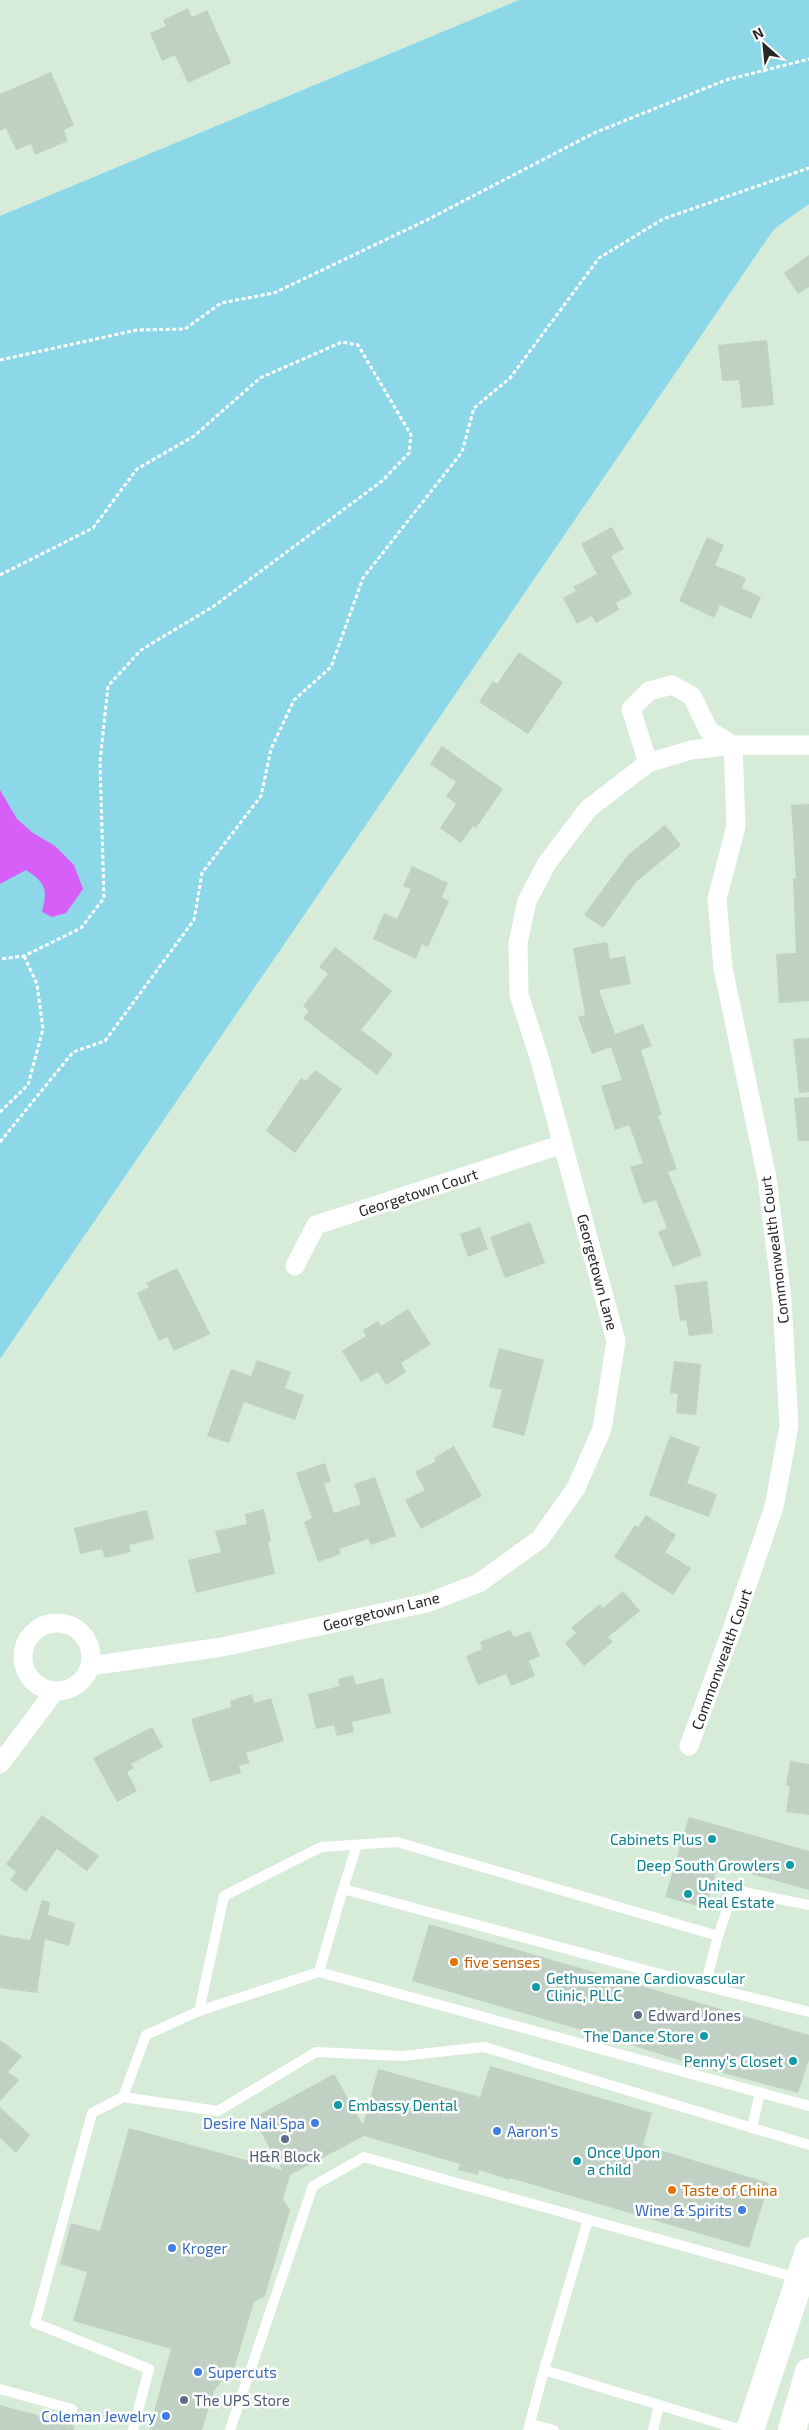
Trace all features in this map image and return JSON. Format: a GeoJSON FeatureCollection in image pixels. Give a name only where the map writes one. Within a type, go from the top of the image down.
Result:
{"type":"FeatureCollection","features":[{"type":"Feature","properties":{"kind":"main road"},"geometry":{"type":"LineString","coordinates":[[750,2430],[809,2251]]}},
{"type":"Feature","properties":{"kind":"main road"},"geometry":{"type":"LineString","coordinates":[[792,2430],[809,2372]]}},
{"type":"Feature","properties":{"kind":"street"},"geometry":{"type":"LineString","coordinates":[[648,763],[631,709],[649,691],[672,685],[692,696],[709,731],[733,745]]}},
{"type":"Feature","properties":{"kind":"street","name":"Georgetown Lane"},"geometry":{"type":"LineString","coordinates":[[90,1666],[222,1647],[427,1603],[479,1583],[540,1539],[576,1488],[602,1429],[616,1341],[540,1060],[519,995],[518,942],[527,900],[547,863],[588,809],[648,763],[691,750],[733,745],[809,745]]}},
{"type":"Feature","properties":{"kind":"street","name":"Commonwealth Court"},"geometry":{"type":"LineString","coordinates":[[689,1746],[774,1507],[789,1426],[782,1300],[767,1178],[723,968],[717,899],[736,826],[733,745]]}},
{"type":"Feature","properties":{"kind":"street","name":"Georgetown Court"},"geometry":{"type":"LineString","coordinates":[[295,1266],[316,1225],[563,1144]]}},
{"type":"Feature","properties":{"kind":"street"},"geometry":{"type":"LineString","coordinates":[[65,1624],[76,1629],[89,1646],[90,1666],[84,1678],[66,1690],[44,1689],[34,1683],[27,1674],[24,1664],[24,1652],[27,1642],[34,1632],[44,1626],[65,1624]]}},
{"type":"Feature","properties":{"kind":"street"},"geometry":{"type":"LineString","coordinates":[[0,1764],[55,1691]]}},
{"type":"Feature","properties":{"kind":"lane"},"geometry":{"type":"LineString","coordinates":[[198,2011],[224,1896],[321,1847],[397,1842],[718,1936]]}},
{"type":"Feature","properties":{"kind":"lane"},"geometry":{"type":"LineString","coordinates":[[319,1972],[357,1845]]}},
{"type":"Feature","properties":{"kind":"lane"},"geometry":{"type":"LineString","coordinates":[[343,1890],[809,2012]]}},
{"type":"Feature","properties":{"kind":"lane"},"geometry":{"type":"LineString","coordinates":[[705,1986],[718,1936],[734,1890],[809,1905]]}},
{"type":"Feature","properties":{"kind":"lane"},"geometry":{"type":"LineString","coordinates":[[123,2097],[146,2035],[198,2011],[319,1972],[809,2106]]}},
{"type":"Feature","properties":{"kind":"lane"},"geometry":{"type":"LineString","coordinates":[[133,2430],[148,2369],[35,2323],[92,2113],[123,2097],[218,2111],[316,2052],[402,2056],[484,2047],[809,2145]]}},
{"type":"Feature","properties":{"kind":"lane"},"geometry":{"type":"LineString","coordinates":[[752,2128],[760,2092]]}},
{"type":"Feature","properties":{"kind":"lane"},"geometry":{"type":"LineString","coordinates":[[230,2430],[313,2186],[364,2157],[800,2279]]}},
{"type":"Feature","properties":{"kind":"lane"},"geometry":{"type":"LineString","coordinates":[[554,2430],[529,2427],[588,2220]]}},
{"type":"Feature","properties":{"kind":"lane"},"geometry":{"type":"LineString","coordinates":[[544,2370],[742,2430]]}},
{"type":"Feature","properties":{"kind":"lane"},"geometry":{"type":"LineString","coordinates":[[0,2389],[72,2409]]}},
{"type":"Feature","properties":{"kind":"lane"},"geometry":{"type":"LineString","coordinates":[[653,2430],[659,2405]]}},
{"type":"Feature","properties":{"kind":"path"},"geometry":{"type":"LineString","coordinates":[[0,360],[136,330],[184,329],[221,303],[274,293],[428,219],[594,133],[726,80],[809,59]]}},
{"type":"Feature","properties":{"kind":"path"},"geometry":{"type":"LineString","coordinates":[[0,1142],[73,1052],[105,1041],[194,920],[202,873],[261,796],[271,749],[294,700],[331,666],[363,578],[462,452],[474,408],[510,378],[599,258],[663,219],[809,168]]}},
{"type":"Feature","properties":{"kind":"path"},"geometry":{"type":"LineString","coordinates":[[0,575],[93,528],[137,469],[194,436],[260,378],[342,342],[358,345],[411,435],[409,453],[382,481],[214,606],[141,650],[108,686],[100,762],[104,898],[81,928],[24,956],[0,959]]}},
{"type":"Feature","properties":{"kind":"path"},"geometry":{"type":"LineString","coordinates":[[0,1112],[28,1085],[43,1029],[37,984],[24,956]]}},
{"type":"Feature","properties":{"kind":"shaded area"},"geometry":{"type":"Polygon","coordinates":[[[519,0],[809,0],[809,204],[774,229],[0,1359],[0,216],[519,0]]]}},
{"type":"Feature","properties":{"kind":"shaded area"},"geometry":{"type":"Polygon","coordinates":[[[0,790],[17,819],[33,833],[55,846],[74,865],[83,889],[66,913],[52,917],[42,912],[45,898],[44,888],[38,879],[26,870],[0,884],[0,790]]]}},
{"type":"Feature","properties":{"kind":"building"},"geometry":{"type":"Polygon","coordinates":[[[188,8],[192,17],[207,10],[231,63],[188,83],[175,55],[162,61],[150,33],[166,26],[163,20],[188,8]]]}},
{"type":"Feature","properties":{"kind":"building"},"geometry":{"type":"Polygon","coordinates":[[[51,72],[74,125],[64,130],[68,141],[35,155],[31,144],[16,150],[6,128],[0,131],[0,94],[51,72]]]}},
{"type":"Feature","properties":{"kind":"building"},"geometry":{"type":"Polygon","coordinates":[[[809,255],[809,287],[798,294],[784,273],[809,255]]]}},
{"type":"Feature","properties":{"kind":"building"},"geometry":{"type":"Polygon","coordinates":[[[767,340],[774,405],[742,408],[739,380],[722,381],[718,345],[767,340]]]}},
{"type":"Feature","properties":{"kind":"building"},"geometry":{"type":"Polygon","coordinates":[[[612,527],[624,549],[611,556],[632,594],[616,603],[619,610],[596,623],[592,616],[577,624],[563,598],[576,591],[573,587],[597,574],[581,544],[612,527]]]}},
{"type":"Feature","properties":{"kind":"building"},"geometry":{"type":"Polygon","coordinates":[[[707,537],[724,545],[715,565],[746,578],[742,588],[761,597],[751,619],[720,605],[714,618],[679,601],[707,537]]]}},
{"type":"Feature","properties":{"kind":"building"},"geometry":{"type":"Polygon","coordinates":[[[519,652],[563,682],[528,734],[479,702],[493,681],[497,684],[519,652]]]}},
{"type":"Feature","properties":{"kind":"building"},"geometry":{"type":"Polygon","coordinates":[[[442,746],[503,789],[476,828],[473,826],[461,843],[440,828],[456,804],[446,796],[456,782],[430,764],[442,746]]]}},
{"type":"Feature","properties":{"kind":"building"},"geometry":{"type":"Polygon","coordinates":[[[809,804],[809,1001],[779,1003],[776,954],[796,953],[793,879],[796,878],[791,805],[809,804]]]}},
{"type":"Feature","properties":{"kind":"building"},"geometry":{"type":"Polygon","coordinates":[[[665,825],[681,845],[636,882],[603,928],[584,915],[628,855],[665,825]]]}},
{"type":"Feature","properties":{"kind":"building"},"geometry":{"type":"Polygon","coordinates":[[[412,866],[448,883],[442,897],[449,901],[428,947],[422,944],[416,959],[373,939],[384,913],[397,919],[411,889],[403,886],[412,866]]]}},
{"type":"Feature","properties":{"kind":"building"},"geometry":{"type":"Polygon","coordinates":[[[607,942],[610,959],[625,956],[631,984],[599,990],[615,1034],[643,1024],[652,1046],[641,1050],[662,1115],[658,1116],[677,1169],[668,1172],[702,1255],[673,1267],[658,1232],[667,1228],[656,1200],[643,1204],[630,1167],[643,1163],[629,1125],[615,1130],[601,1086],[622,1080],[611,1047],[592,1054],[578,1017],[585,1015],[573,948],[607,942]]]}},
{"type":"Feature","properties":{"kind":"building"},"geometry":{"type":"Polygon","coordinates":[[[335,947],[392,991],[361,1030],[393,1054],[377,1075],[303,1018],[309,1011],[303,1006],[328,974],[319,967],[335,947]]]}},
{"type":"Feature","properties":{"kind":"building"},"geometry":{"type":"Polygon","coordinates":[[[809,1038],[809,1092],[799,1093],[793,1039],[809,1038]]]}},
{"type":"Feature","properties":{"kind":"building"},"geometry":{"type":"Polygon","coordinates":[[[315,1070],[342,1089],[295,1153],[266,1131],[301,1078],[306,1081],[315,1070]]]}},
{"type":"Feature","properties":{"kind":"building"},"geometry":{"type":"Polygon","coordinates":[[[809,1097],[809,1141],[798,1141],[794,1098],[809,1097]]]}},
{"type":"Feature","properties":{"kind":"building"},"geometry":{"type":"Polygon","coordinates":[[[530,1222],[545,1263],[505,1278],[490,1237],[530,1222]]]}},
{"type":"Feature","properties":{"kind":"building"},"geometry":{"type":"Polygon","coordinates":[[[480,1227],[488,1249],[468,1257],[460,1234],[480,1227]]]}},
{"type":"Feature","properties":{"kind":"building"},"geometry":{"type":"Polygon","coordinates":[[[177,1268],[210,1334],[174,1351],[167,1337],[159,1341],[137,1293],[149,1287],[146,1283],[177,1268]]]}},
{"type":"Feature","properties":{"kind":"building"},"geometry":{"type":"Polygon","coordinates":[[[707,1281],[713,1333],[689,1336],[686,1320],[680,1321],[675,1285],[707,1281]]]}},
{"type":"Feature","properties":{"kind":"building"},"geometry":{"type":"Polygon","coordinates":[[[408,1309],[431,1344],[401,1363],[406,1372],[386,1385],[378,1372],[361,1382],[342,1351],[366,1336],[363,1330],[378,1321],[381,1326],[408,1309]]]}},
{"type":"Feature","properties":{"kind":"building"},"geometry":{"type":"Polygon","coordinates":[[[499,1348],[544,1360],[524,1436],[492,1427],[502,1390],[489,1387],[499,1348]]]}},
{"type":"Feature","properties":{"kind":"building"},"geometry":{"type":"Polygon","coordinates":[[[257,1360],[291,1372],[285,1388],[304,1395],[295,1420],[244,1402],[229,1443],[207,1436],[231,1369],[251,1376],[257,1360]]]}},
{"type":"Feature","properties":{"kind":"building"},"geometry":{"type":"Polygon","coordinates":[[[674,1361],[701,1364],[696,1415],[676,1413],[678,1394],[670,1393],[674,1361]]]}},
{"type":"Feature","properties":{"kind":"building"},"geometry":{"type":"Polygon","coordinates":[[[670,1436],[700,1447],[687,1483],[717,1494],[709,1517],[649,1495],[670,1436]]]}},
{"type":"Feature","properties":{"kind":"building"},"geometry":{"type":"Polygon","coordinates":[[[454,1446],[482,1496],[421,1529],[405,1500],[425,1490],[415,1472],[436,1461],[434,1458],[454,1446]]]}},
{"type":"Feature","properties":{"kind":"building"},"geometry":{"type":"Polygon","coordinates":[[[325,1463],[331,1481],[324,1484],[334,1513],[361,1504],[354,1484],[375,1477],[396,1536],[371,1545],[368,1539],[339,1549],[341,1554],[318,1562],[304,1522],[312,1518],[296,1473],[325,1463]]]}},
{"type":"Feature","properties":{"kind":"building"},"geometry":{"type":"Polygon","coordinates":[[[264,1509],[271,1541],[268,1542],[275,1574],[196,1593],[188,1560],[221,1552],[215,1531],[247,1524],[245,1514],[264,1509]]]}},
{"type":"Feature","properties":{"kind":"building"},"geometry":{"type":"Polygon","coordinates":[[[147,1510],[154,1539],[129,1545],[131,1552],[105,1558],[102,1549],[80,1554],[74,1528],[147,1510]]]}},
{"type":"Feature","properties":{"kind":"building"},"geometry":{"type":"Polygon","coordinates":[[[646,1515],[676,1535],[665,1552],[691,1568],[673,1595],[614,1557],[635,1525],[638,1527],[646,1515]]]}},
{"type":"Feature","properties":{"kind":"building"},"geometry":{"type":"Polygon","coordinates":[[[623,1591],[640,1611],[608,1637],[613,1642],[584,1666],[565,1643],[576,1633],[571,1628],[600,1604],[603,1608],[623,1591]]]}},
{"type":"Feature","properties":{"kind":"building"},"geometry":{"type":"Polygon","coordinates":[[[510,1630],[514,1637],[530,1631],[540,1656],[529,1661],[535,1676],[511,1686],[506,1674],[478,1685],[466,1656],[482,1649],[480,1642],[510,1630]]]}},
{"type":"Feature","properties":{"kind":"building"},"geometry":{"type":"Polygon","coordinates":[[[353,1675],[356,1685],[383,1678],[391,1713],[352,1722],[354,1732],[337,1736],[334,1725],[316,1729],[308,1694],[340,1686],[338,1679],[353,1675]]]}},
{"type":"Feature","properties":{"kind":"building"},"geometry":{"type":"Polygon","coordinates":[[[252,1694],[254,1703],[271,1698],[284,1741],[246,1753],[250,1763],[239,1766],[241,1773],[210,1782],[191,1719],[231,1707],[230,1701],[252,1694]]]}},
{"type":"Feature","properties":{"kind":"building"},"geometry":{"type":"Polygon","coordinates":[[[152,1727],[163,1747],[131,1764],[134,1768],[127,1772],[137,1791],[117,1802],[93,1758],[152,1727]]]}},
{"type":"Feature","properties":{"kind":"building"},"geometry":{"type":"Polygon","coordinates":[[[790,1761],[809,1764],[809,1815],[786,1812],[790,1786],[786,1786],[790,1761]]]}},
{"type":"Feature","properties":{"kind":"building"},"geometry":{"type":"Polygon","coordinates":[[[42,1815],[99,1856],[87,1871],[57,1849],[26,1892],[10,1880],[16,1872],[6,1864],[42,1815]]]}},
{"type":"Feature","properties":{"kind":"building"},"geometry":{"type":"Polygon","coordinates":[[[689,1817],[809,1851],[809,1890],[718,1865],[706,1908],[665,1897],[689,1817]]]}},
{"type":"Feature","properties":{"kind":"building"},"geometry":{"type":"Polygon","coordinates":[[[42,1900],[50,1902],[48,1915],[75,1923],[69,1946],[45,1939],[37,1993],[0,1988],[0,1935],[30,1940],[42,1900]]]}},
{"type":"Feature","properties":{"kind":"building"},"geometry":{"type":"Polygon","coordinates":[[[429,1924],[809,2035],[809,2060],[798,2093],[711,2070],[599,2035],[412,1981],[429,1924]]]}},
{"type":"Feature","properties":{"kind":"building"},"geometry":{"type":"Polygon","coordinates":[[[0,2040],[22,2056],[8,2072],[19,2080],[0,2101],[0,2040]]]}},
{"type":"Feature","properties":{"kind":"building"},"geometry":{"type":"Polygon","coordinates":[[[490,2066],[652,2113],[643,2145],[769,2183],[749,2248],[510,2178],[510,2180],[479,2170],[478,2175],[458,2170],[460,2164],[364,2136],[290,2175],[283,2199],[290,2210],[265,2296],[254,2302],[235,2366],[214,2391],[202,2430],[149,2430],[171,2349],[73,2321],[87,2272],[60,2264],[71,2223],[100,2231],[129,2128],[282,2170],[253,2118],[334,2074],[363,2125],[378,2069],[480,2097],[490,2066]]]}},
{"type":"Feature","properties":{"kind":"building"},"geometry":{"type":"Polygon","coordinates":[[[0,2107],[30,2135],[16,2153],[0,2138],[0,2107]]]}},
{"type":"Feature","properties":{"kind":"building"},"geometry":{"type":"Polygon","coordinates":[[[0,2405],[74,2425],[74,2430],[0,2430],[0,2405]]]}},
{"type":"Feature","properties":{"kind":"place","name":"Cabinets Plus"},"geometry":{"type":"Point","coordinates":[712,1839]}},
{"type":"Feature","properties":{"kind":"place","name":"Deep South Growlers"},"geometry":{"type":"Point","coordinates":[790,1865]}},
{"type":"Feature","properties":{"kind":"place","name":"United Real Estate"},"geometry":{"type":"Point","coordinates":[688,1894]}},
{"type":"Feature","properties":{"kind":"place","name":"five senses"},"geometry":{"type":"Point","coordinates":[454,1962]}},
{"type":"Feature","properties":{"kind":"place","name":"Gethusemane Cardiovascular Clinic, PLLC"},"geometry":{"type":"Point","coordinates":[536,1987]}},
{"type":"Feature","properties":{"kind":"place","name":"Edward Jones"},"geometry":{"type":"Point","coordinates":[638,2015]}},
{"type":"Feature","properties":{"kind":"place","name":"The Dance Store"},"geometry":{"type":"Point","coordinates":[704,2036]}},
{"type":"Feature","properties":{"kind":"place","name":"Penny's Closet"},"geometry":{"type":"Point","coordinates":[793,2061]}},
{"type":"Feature","properties":{"kind":"place","name":"Embassy Dental"},"geometry":{"type":"Point","coordinates":[338,2105]}},
{"type":"Feature","properties":{"kind":"place","name":"Desire Nail Spa"},"geometry":{"type":"Point","coordinates":[315,2123]}},
{"type":"Feature","properties":{"kind":"place","name":"Aaron's"},"geometry":{"type":"Point","coordinates":[497,2131]}},
{"type":"Feature","properties":{"kind":"place","name":"H&R Block"},"geometry":{"type":"Point","coordinates":[285,2139]}},
{"type":"Feature","properties":{"kind":"place","name":"Once Upon a child"},"geometry":{"type":"Point","coordinates":[577,2161]}},
{"type":"Feature","properties":{"kind":"place","name":"Taste of China"},"geometry":{"type":"Point","coordinates":[672,2190]}},
{"type":"Feature","properties":{"kind":"place","name":"Wine & Spirits"},"geometry":{"type":"Point","coordinates":[742,2210]}},
{"type":"Feature","properties":{"kind":"place","name":"Kroger"},"geometry":{"type":"Point","coordinates":[172,2248]}},
{"type":"Feature","properties":{"kind":"place","name":"Supercuts"},"geometry":{"type":"Point","coordinates":[198,2372]}},
{"type":"Feature","properties":{"kind":"place","name":"The UPS Store"},"geometry":{"type":"Point","coordinates":[184,2400]}},
{"type":"Feature","properties":{"kind":"place","name":"Coleman Jewelry"},"geometry":{"type":"Point","coordinates":[166,2416]}}]}
